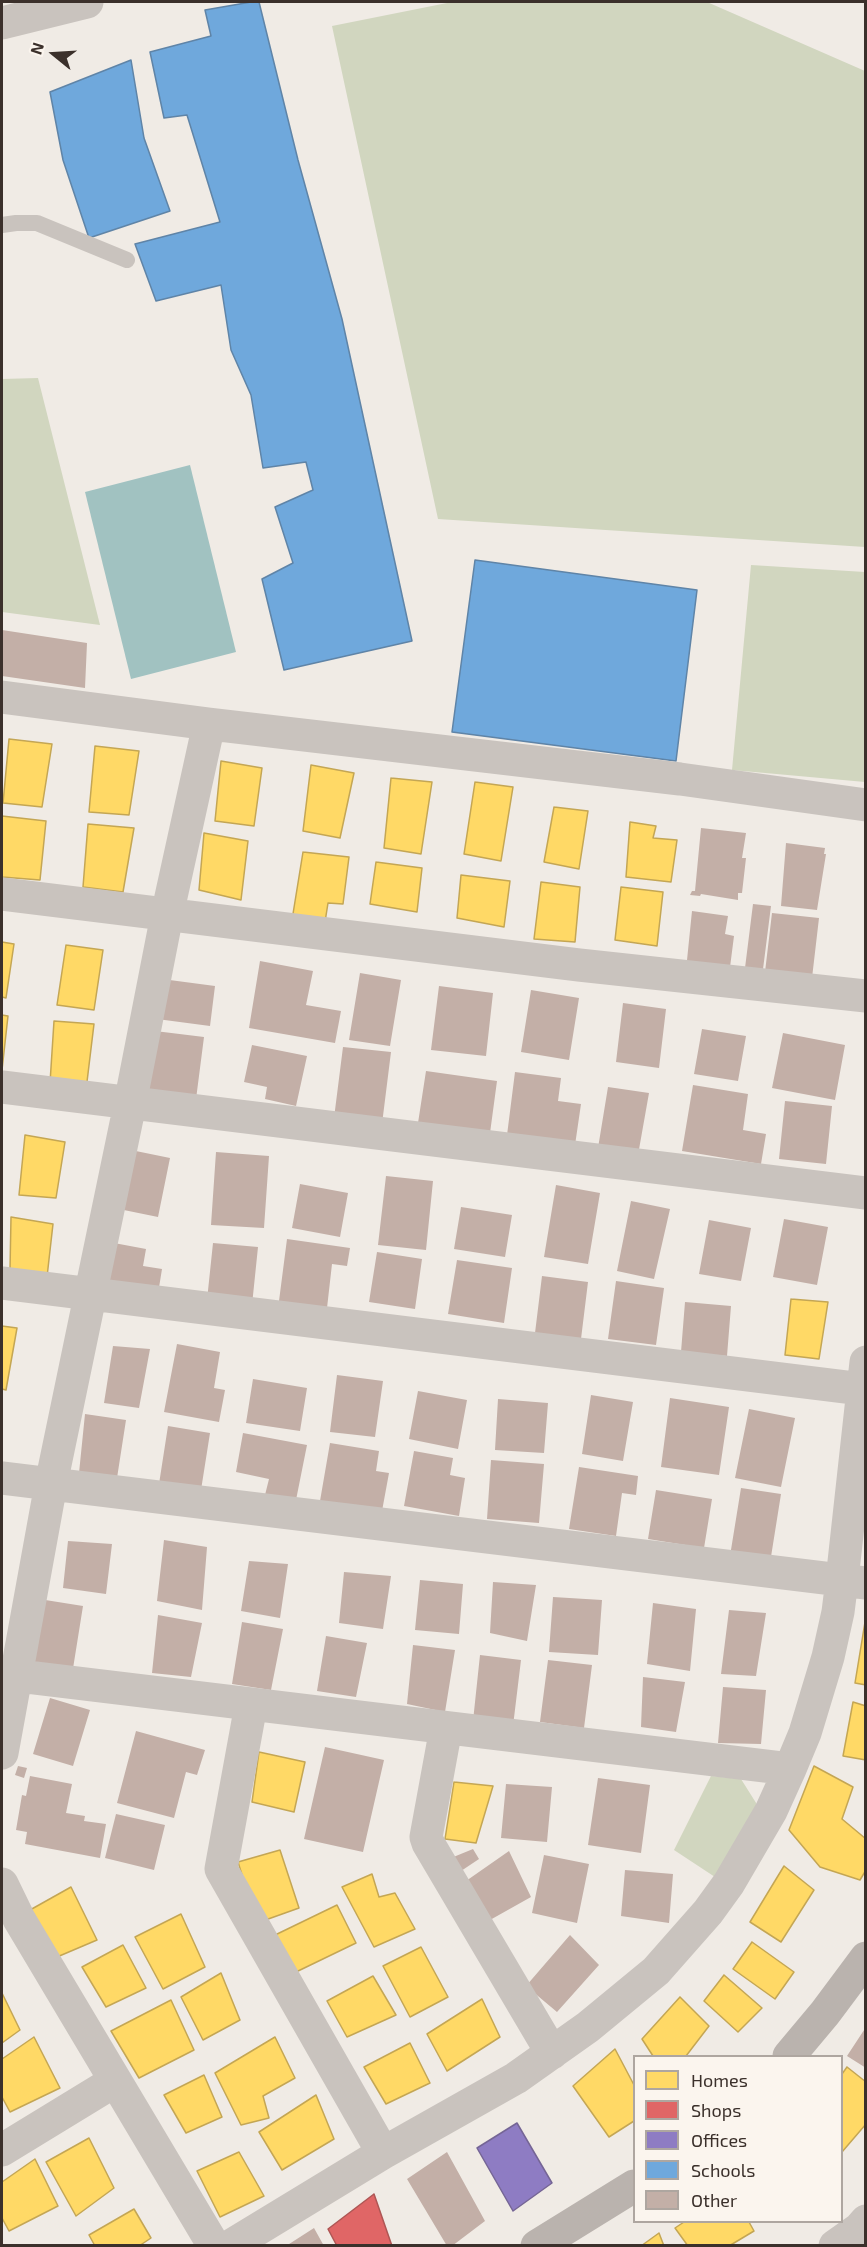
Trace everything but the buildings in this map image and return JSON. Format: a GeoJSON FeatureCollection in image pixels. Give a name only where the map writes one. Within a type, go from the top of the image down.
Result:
{"type":"FeatureCollection","features":[{"type":"Feature","properties":{"kind":"street"},"geometry":{"type":"LineString","coordinates":[[2,22],[87,2]]}},
{"type":"Feature","properties":{"kind":"street"},"geometry":{"type":"LineString","coordinates":[[2,697],[208,724],[680,779],[866,805]]}},
{"type":"Feature","properties":{"kind":"street"},"geometry":{"type":"LineString","coordinates":[[2,1753],[8,1675],[91,1294],[208,724]]}},
{"type":"Feature","properties":{"kind":"street"},"geometry":{"type":"LineString","coordinates":[[2,894],[567,964],[866,996]]}},
{"type":"Feature","properties":{"kind":"street"},"geometry":{"type":"LineString","coordinates":[[2,1088],[866,1193]]}},
{"type":"Feature","properties":{"kind":"street"},"geometry":{"type":"LineString","coordinates":[[2,1283],[864,1376],[854,1581],[838,1612],[828,1656],[805,1733],[790,1769],[752,1846],[708,1912],[656,1971],[588,2027],[552,2053],[516,2078],[382,2153],[230,2246]]}},
{"type":"Feature","properties":{"kind":"street"},"geometry":{"type":"LineString","coordinates":[[2,1478],[854,1581]]}},
{"type":"Feature","properties":{"kind":"street"},"geometry":{"type":"LineString","coordinates":[[8,1675],[790,1769]]}},
{"type":"Feature","properties":{"kind":"street"},"geometry":{"type":"LineString","coordinates":[[251,1706],[221,1869],[382,2153]]}},
{"type":"Feature","properties":{"kind":"street"},"geometry":{"type":"LineString","coordinates":[[446,1728],[426,1837],[552,2053]]}},
{"type":"Feature","properties":{"kind":"street"},"geometry":{"type":"LineString","coordinates":[[2,1884],[10,1924],[115,2081],[214,2246]]}},
{"type":"Feature","properties":{"kind":"street"},"geometry":{"type":"LineString","coordinates":[[790,2055],[866,1958]]}},
{"type":"Feature","properties":{"kind":"street"},"geometry":{"type":"LineString","coordinates":[[2,2150],[115,2081]]}},
{"type":"Feature","properties":{"kind":"street"},"geometry":{"type":"LineString","coordinates":[[537,2246],[633,2187]]}},
{"type":"Feature","properties":{"kind":"lane"},"geometry":{"type":"LineString","coordinates":[[2,225],[37,223],[127,260]]}},
{"type":"Feature","properties":{"kind":"green space"},"geometry":{"type":"Polygon","coordinates":[[[452,2],[707,2],[865,71],[865,547],[438,519],[332,26],[452,2]]]}},
{"type":"Feature","properties":{"kind":"green space"},"geometry":{"type":"Polygon","coordinates":[[[38,378],[100,625],[2,612],[2,379],[38,378]]]}},
{"type":"Feature","properties":{"kind":"green space"},"geometry":{"type":"Polygon","coordinates":[[[751,565],[865,572],[865,782],[732,770],[751,565]]]}},
{"type":"Feature","properties":{"kind":"green space"},"geometry":{"type":"Polygon","coordinates":[[[711,1776],[741,1779],[758,1806],[715,1877],[674,1850],[711,1776]]]}},
{"type":"Feature","properties":{"kind":"water"},"geometry":{"type":"Polygon","coordinates":[[[190,465],[236,652],[131,679],[85,492],[190,465]]]}}]}
